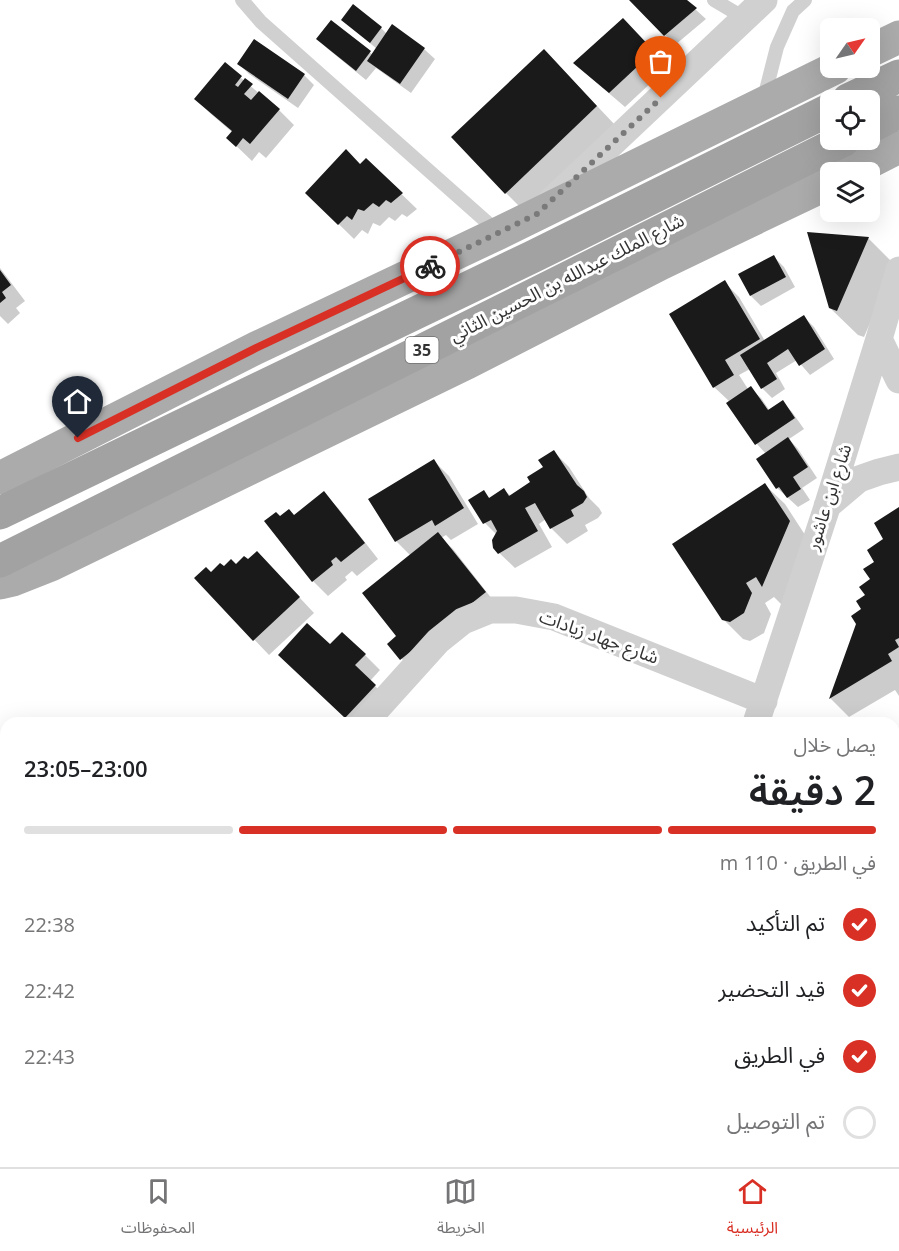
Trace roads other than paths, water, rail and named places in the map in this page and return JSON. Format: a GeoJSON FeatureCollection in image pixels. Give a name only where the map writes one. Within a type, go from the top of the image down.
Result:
{"type":"FeatureCollection","features":[{"type":"Feature","properties":{"kind":"highway"},"geometry":{"type":"LineString","coordinates":[[869,90],[899,76]]}},
{"type":"Feature","properties":{"kind":"highway"},"geometry":{"type":"LineString","coordinates":[[880,121],[899,112]]}},
{"type":"Feature","properties":{"kind":"highway","name":"شارع الملك عبدالله بن الحسين الثاني"},"geometry":{"type":"LineString","coordinates":[[0,513],[820,114]]}},
{"type":"Feature","properties":{"kind":"highway","name":"شارع الملك عبدالله بن الحسين الثاني"},"geometry":{"type":"LineString","coordinates":[[0,561],[824,150]]}},
{"type":"Feature","properties":{"kind":"main road"},"geometry":{"type":"LineString","coordinates":[[880,46],[899,37]]}},
{"type":"Feature","properties":{"kind":"main road"},"geometry":{"type":"LineString","coordinates":[[2,472],[499,233],[820,75]]}},
{"type":"Feature","properties":{"kind":"main road"},"geometry":{"type":"LineString","coordinates":[[870,162],[899,147]]}},
{"type":"Feature","properties":{"kind":"main road"},"geometry":{"type":"LineString","coordinates":[[0,583],[51,565],[467,363],[662,263],[820,187]]}},
{"type":"Feature","properties":{"kind":"street"},"geometry":{"type":"LineString","coordinates":[[537,214],[755,9]]}},
{"type":"Feature","properties":{"kind":"street","name":"شارع ابن عاشور"},"geometry":{"type":"LineString","coordinates":[[760,712],[899,270]]}},
{"type":"Feature","properties":{"kind":"street"},"geometry":{"type":"LineString","coordinates":[[879,339],[899,380]]}},
{"type":"Feature","properties":{"kind":"street"},"geometry":{"type":"LineString","coordinates":[[826,507],[859,479],[899,467]]}},
{"type":"Feature","properties":{"kind":"street","name":"شارع جهاد زيادات"},"geometry":{"type":"LineString","coordinates":[[369,717],[438,641],[464,621],[490,610],[516,610],[554,617],[760,712]]}},
{"type":"Feature","properties":{"kind":"lane"},"geometry":{"type":"LineString","coordinates":[[242,0],[261,22],[499,233]]}},
{"type":"Feature","properties":{"kind":"lane"},"geometry":{"type":"LineString","coordinates":[[714,0],[755,9]]}},
{"type":"Feature","properties":{"kind":"lane"},"geometry":{"type":"LineString","coordinates":[[763,102],[777,47],[793,11],[805,0]]}}]}
